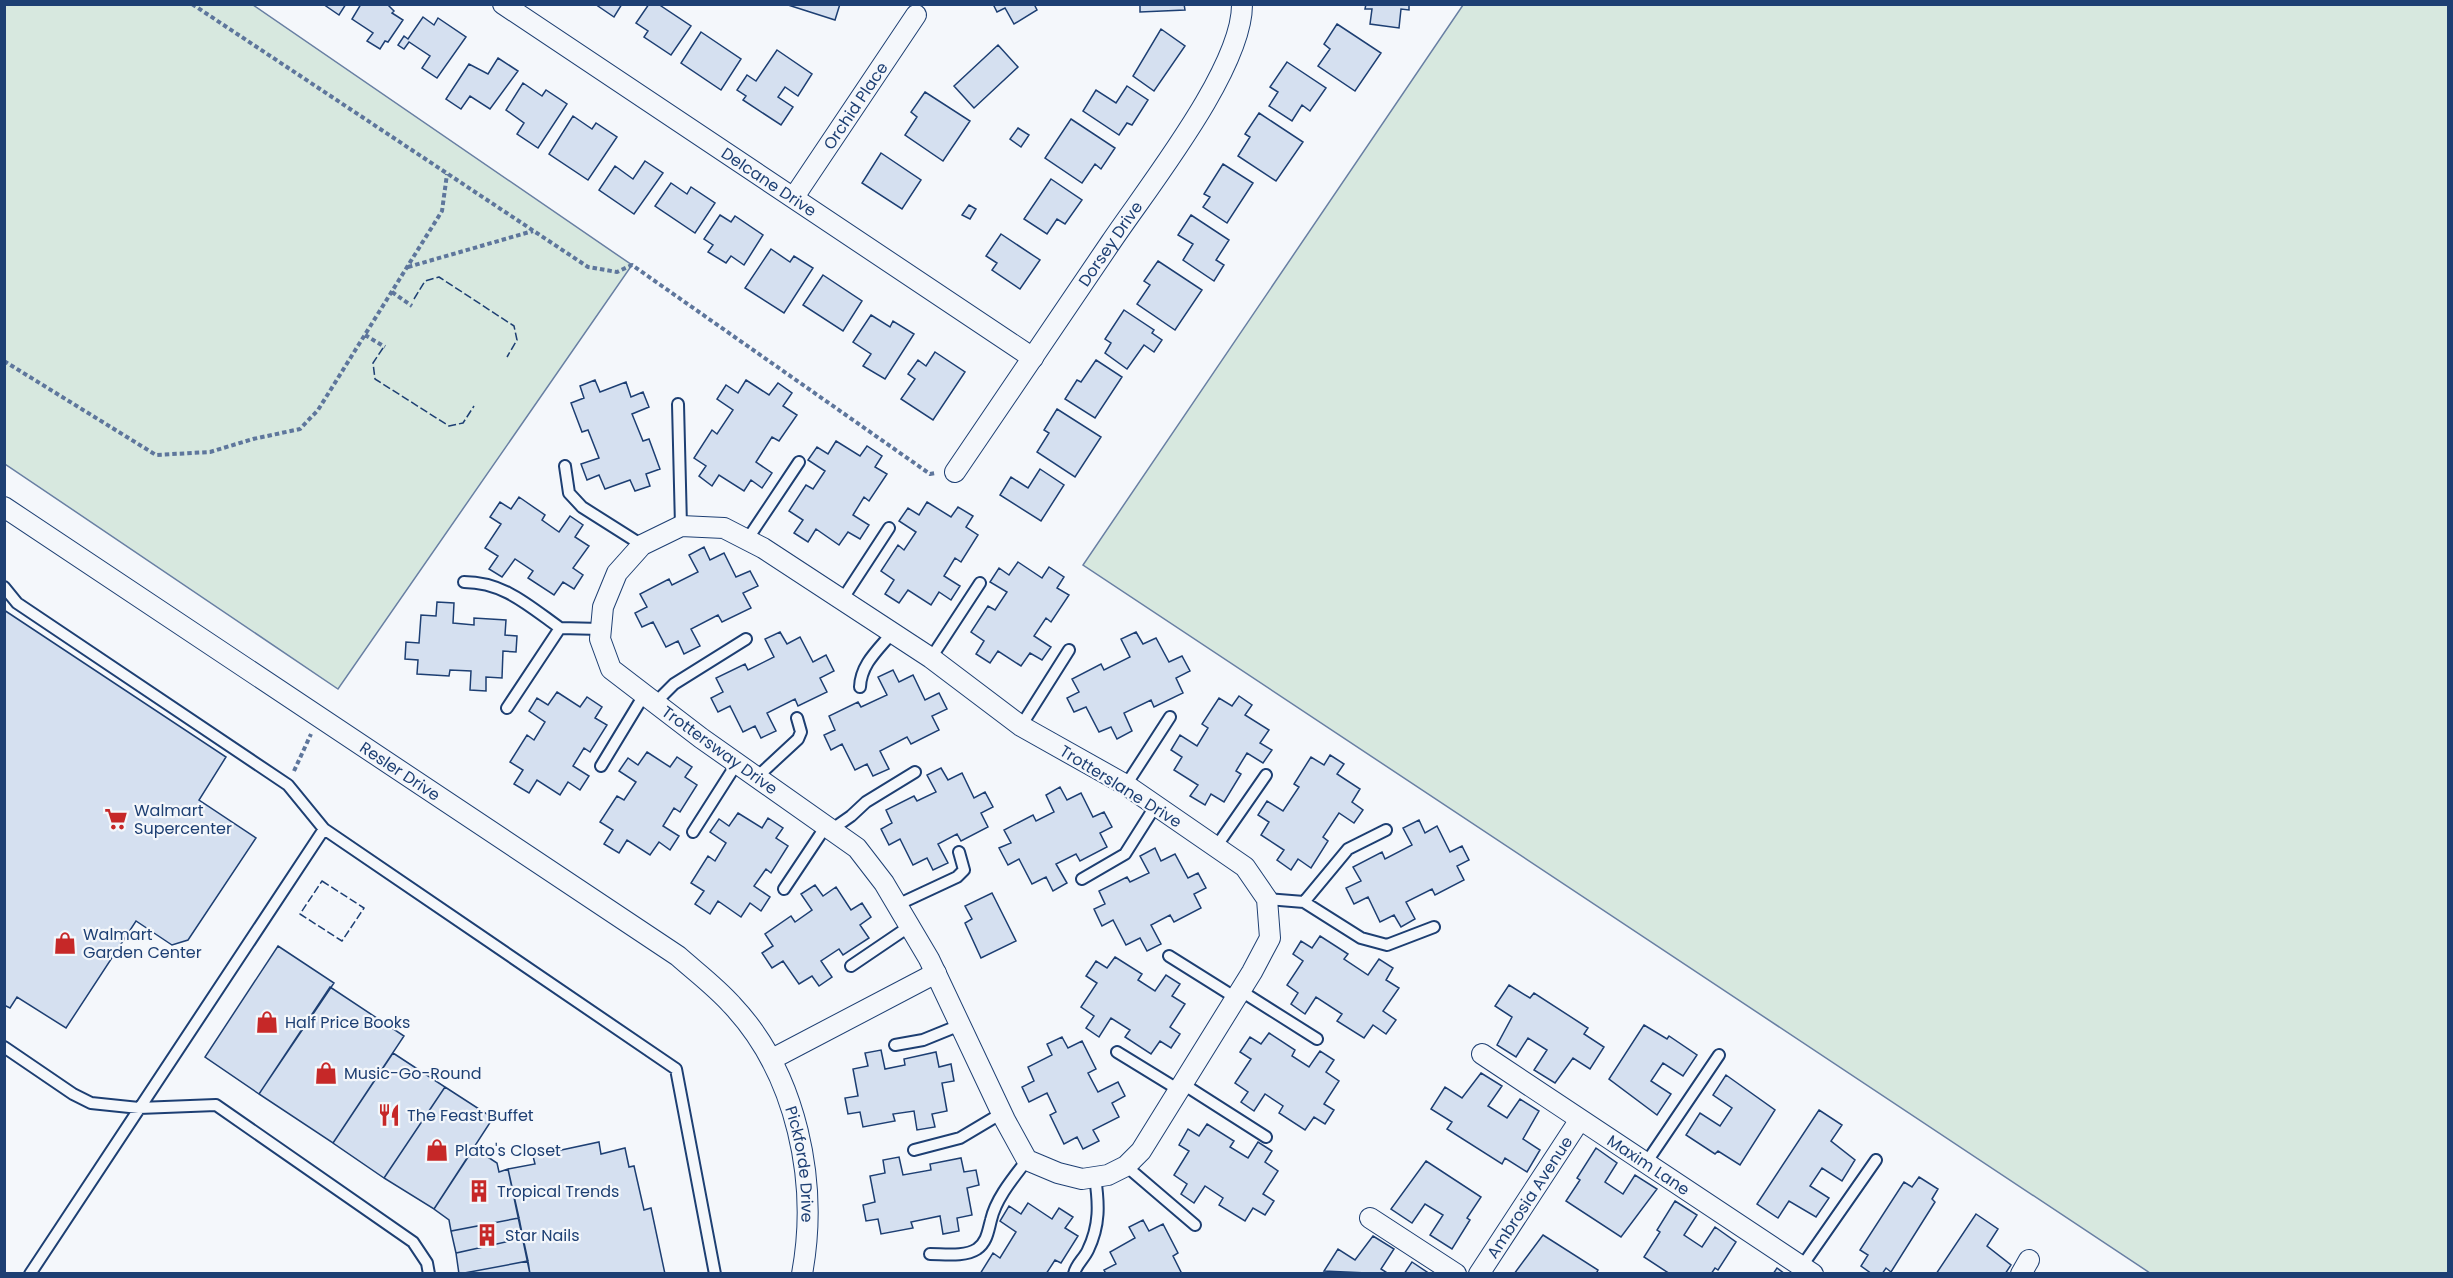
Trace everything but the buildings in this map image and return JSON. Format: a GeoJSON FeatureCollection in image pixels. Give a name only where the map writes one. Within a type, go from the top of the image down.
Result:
{"type":"FeatureCollection","features":[{"type":"Feature","properties":{"kind":"street","name":"Delcane Drive"},"geometry":{"type":"LineString","coordinates":[[503,4],[1033,358]]}},
{"type":"Feature","properties":{"kind":"street","name":"Dorsey Drive"},"geometry":{"type":"LineString","coordinates":[[955,472],[1194,120],[1231,56],[1238,35],[1242,4]]}},
{"type":"Feature","properties":{"kind":"street","name":"Orchid Place"},"geometry":{"type":"LineString","coordinates":[[794,197],[916,15]]}},
{"type":"Feature","properties":{"kind":"street","name":"Resler Drive"},"geometry":{"type":"LineString","coordinates":[[4,507],[678,956],[733,1005],[772,1059]]}},
{"type":"Feature","properties":{"kind":"street","name":"Trotterslane Drive"},"geometry":{"type":"LineString","coordinates":[[681,526],[724,528],[842,600],[931,658],[1021,726],[1126,785],[1245,867],[1267,899]]}},
{"type":"Feature","properties":{"kind":"street","name":"Trottersway Drive"},"geometry":{"type":"LineString","coordinates":[[681,526],[642,545],[617,573],[603,607],[600,639],[611,669],[737,763],[857,848],[910,926],[1027,1160]]}},
{"type":"Feature","properties":{"kind":"street"},"geometry":{"type":"LineString","coordinates":[[1027,1160],[1058,1173],[1082,1179],[1102,1176],[1126,1166],[1140,1151],[1239,995],[1270,938],[1267,899]]}},
{"type":"Feature","properties":{"kind":"street"},"geometry":{"type":"LineString","coordinates":[[772,1059],[936,974]]}},
{"type":"Feature","properties":{"kind":"street","name":"Maxim Lane"},"geometry":{"type":"LineString","coordinates":[[1482,1054],[1579,1121],[1808,1270]]}},
{"type":"Feature","properties":{"kind":"street","name":"Pickforde Drive"},"geometry":{"type":"LineString","coordinates":[[772,1059],[795,1119],[807,1184],[807,1247],[802,1274]]}},
{"type":"Feature","properties":{"kind":"street","name":"Ambrosia Avenue"},"geometry":{"type":"LineString","coordinates":[[1479,1274],[1579,1121]]}},
{"type":"Feature","properties":{"kind":"street"},"geometry":{"type":"LineString","coordinates":[[1370,1218],[1456,1274]]}},
{"type":"Feature","properties":{"kind":"lane"},"geometry":{"type":"LineString","coordinates":[[678,404],[681,526]]}},
{"type":"Feature","properties":{"kind":"lane"},"geometry":{"type":"LineString","coordinates":[[747,540],[799,462]]}},
{"type":"Feature","properties":{"kind":"lane"},"geometry":{"type":"LineString","coordinates":[[565,466],[569,493],[582,507],[642,545]]}},
{"type":"Feature","properties":{"kind":"lane"},"geometry":{"type":"LineString","coordinates":[[842,600],[889,528]]}},
{"type":"Feature","properties":{"kind":"lane"},"geometry":{"type":"LineString","coordinates":[[464,582],[483,582],[501,588],[560,628],[601,628]]}},
{"type":"Feature","properties":{"kind":"lane"},"geometry":{"type":"LineString","coordinates":[[931,658],[980,583]]}},
{"type":"Feature","properties":{"kind":"lane"},"geometry":{"type":"LineString","coordinates":[[4,587],[17,603],[288,786],[324,829],[676,1069],[716,1274]]}},
{"type":"Feature","properties":{"kind":"lane"},"geometry":{"type":"LineString","coordinates":[[507,708],[560,628]]}},
{"type":"Feature","properties":{"kind":"lane"},"geometry":{"type":"LineString","coordinates":[[860,687],[865,664],[892,633]]}},
{"type":"Feature","properties":{"kind":"lane"},"geometry":{"type":"LineString","coordinates":[[601,766],[650,699],[746,639]]}},
{"type":"Feature","properties":{"kind":"lane"},"geometry":{"type":"LineString","coordinates":[[1021,726],[1069,650]]}},
{"type":"Feature","properties":{"kind":"lane"},"geometry":{"type":"LineString","coordinates":[[1126,785],[1170,717]]}},
{"type":"Feature","properties":{"kind":"lane"},"geometry":{"type":"LineString","coordinates":[[757,777],[798,739],[801,732],[797,718]]}},
{"type":"Feature","properties":{"kind":"lane"},"geometry":{"type":"LineString","coordinates":[[693,832],[737,763]]}},
{"type":"Feature","properties":{"kind":"lane"},"geometry":{"type":"LineString","coordinates":[[784,889],[828,828],[851,816],[866,802],[915,772]]}},
{"type":"Feature","properties":{"kind":"lane"},"geometry":{"type":"LineString","coordinates":[[1216,847],[1266,775]]}},
{"type":"Feature","properties":{"kind":"lane"},"geometry":{"type":"LineString","coordinates":[[1082,879],[1125,854],[1156,805]]}},
{"type":"Feature","properties":{"kind":"lane"},"geometry":{"type":"LineString","coordinates":[[30,1274],[324,829]]}},
{"type":"Feature","properties":{"kind":"lane"},"geometry":{"type":"LineString","coordinates":[[1304,902],[1348,849],[1386,830]]}},
{"type":"Feature","properties":{"kind":"lane"},"geometry":{"type":"LineString","coordinates":[[897,905],[957,877],[964,870],[959,852]]}},
{"type":"Feature","properties":{"kind":"lane"},"geometry":{"type":"LineString","coordinates":[[1267,899],[1304,902],[1361,938],[1387,945],[1434,927]]}},
{"type":"Feature","properties":{"kind":"lane"},"geometry":{"type":"LineString","coordinates":[[851,966],[910,926]]}},
{"type":"Feature","properties":{"kind":"lane"},"geometry":{"type":"LineString","coordinates":[[1169,956],[1317,1038]]}},
{"type":"Feature","properties":{"kind":"lane"},"geometry":{"type":"LineString","coordinates":[[895,1045],[922,1040],[960,1025]]}},
{"type":"Feature","properties":{"kind":"lane"},"geometry":{"type":"LineString","coordinates":[[4,1047],[91,1103],[139,1108],[216,1105],[413,1242],[427,1263],[429,1274]]}},
{"type":"Feature","properties":{"kind":"lane"},"geometry":{"type":"LineString","coordinates":[[1117,1052],[1266,1137]]}},
{"type":"Feature","properties":{"kind":"lane"},"geometry":{"type":"LineString","coordinates":[[1646,1163],[1719,1055]]}},
{"type":"Feature","properties":{"kind":"lane"},"geometry":{"type":"LineString","coordinates":[[914,1150],[960,1138],[1002,1113]]}},
{"type":"Feature","properties":{"kind":"lane"},"geometry":{"type":"LineString","coordinates":[[930,1254],[953,1255],[976,1251],[984,1241],[991,1218],[1002,1197],[1027,1160]]}},
{"type":"Feature","properties":{"kind":"lane"},"geometry":{"type":"LineString","coordinates":[[1808,1270],[1876,1160]]}},
{"type":"Feature","properties":{"kind":"lane"},"geometry":{"type":"LineString","coordinates":[[1126,1166],[1195,1225]]}},
{"type":"Feature","properties":{"kind":"lane"},"geometry":{"type":"LineString","coordinates":[[1074,1274],[1098,1227],[1102,1176]]}},
{"type":"Feature","properties":{"kind":"path"},"geometry":{"type":"LineString","coordinates":[[192,4],[588,267],[617,272],[632,265],[930,474],[955,472]]}},
{"type":"Feature","properties":{"kind":"path"},"geometry":{"type":"LineString","coordinates":[[4,361],[156,456],[210,452],[252,439],[300,429],[318,410],[442,211],[447,174]]}},
{"type":"Feature","properties":{"kind":"path"},"geometry":{"type":"LineString","coordinates":[[407,268],[533,231]]}},
{"type":"Feature","properties":{"kind":"path"},"geometry":{"type":"LineString","coordinates":[[392,292],[412,306]]}},
{"type":"Feature","properties":{"kind":"path"},"geometry":{"type":"LineString","coordinates":[[365,335],[385,347]]}},
{"type":"Feature","properties":{"kind":"path"},"geometry":{"type":"LineString","coordinates":[[288,786],[312,733]]}},
{"type":"Feature","properties":{"kind":"shaded area"},"geometry":{"type":"Polygon","coordinates":[[[5,4],[253,5],[632,265],[338,689],[5,464],[5,4]]]}},
{"type":"Feature","properties":{"kind":"shaded area"},"geometry":{"type":"Polygon","coordinates":[[[1463,5],[2448,5],[2448,1273],[2150,1273],[1083,565],[1463,5]]]}},
{"type":"Feature","properties":{"kind":"fence"},"geometry":{"type":"LineString","coordinates":[[414,299],[425,281],[439,277],[514,326],[517,340],[507,357]]}},
{"type":"Feature","properties":{"kind":"fence"},"geometry":{"type":"LineString","coordinates":[[383,348],[373,363],[375,379],[449,426],[463,423],[474,406]]}},
{"type":"Feature","properties":{"kind":"fence"},"geometry":{"type":"LineString","coordinates":[[322,881],[364,908],[342,941],[300,914],[322,881]]}},
{"type":"Feature","properties":{"kind":"place","name":"Walmart Supercenter"},"geometry":{"type":"Point","coordinates":[116,819]}},
{"type":"Feature","properties":{"kind":"place","name":"Walmart Garden Center"},"geometry":{"type":"Point","coordinates":[65,943]}},
{"type":"Feature","properties":{"kind":"place","name":"Half Price Books"},"geometry":{"type":"Point","coordinates":[267,1022]}},
{"type":"Feature","properties":{"kind":"place","name":"Music-Go-Round"},"geometry":{"type":"Point","coordinates":[326,1073]}},
{"type":"Feature","properties":{"kind":"place","name":"The Feast Buffet"},"geometry":{"type":"Point","coordinates":[389,1115]}},
{"type":"Feature","properties":{"kind":"place","name":"Plato's Closet"},"geometry":{"type":"Point","coordinates":[437,1150]}},
{"type":"Feature","properties":{"kind":"place","name":"Tropical Trends"},"geometry":{"type":"Point","coordinates":[479,1191]}},
{"type":"Feature","properties":{"kind":"place","name":"Star Nails"},"geometry":{"type":"Point","coordinates":[487,1235]}}]}
